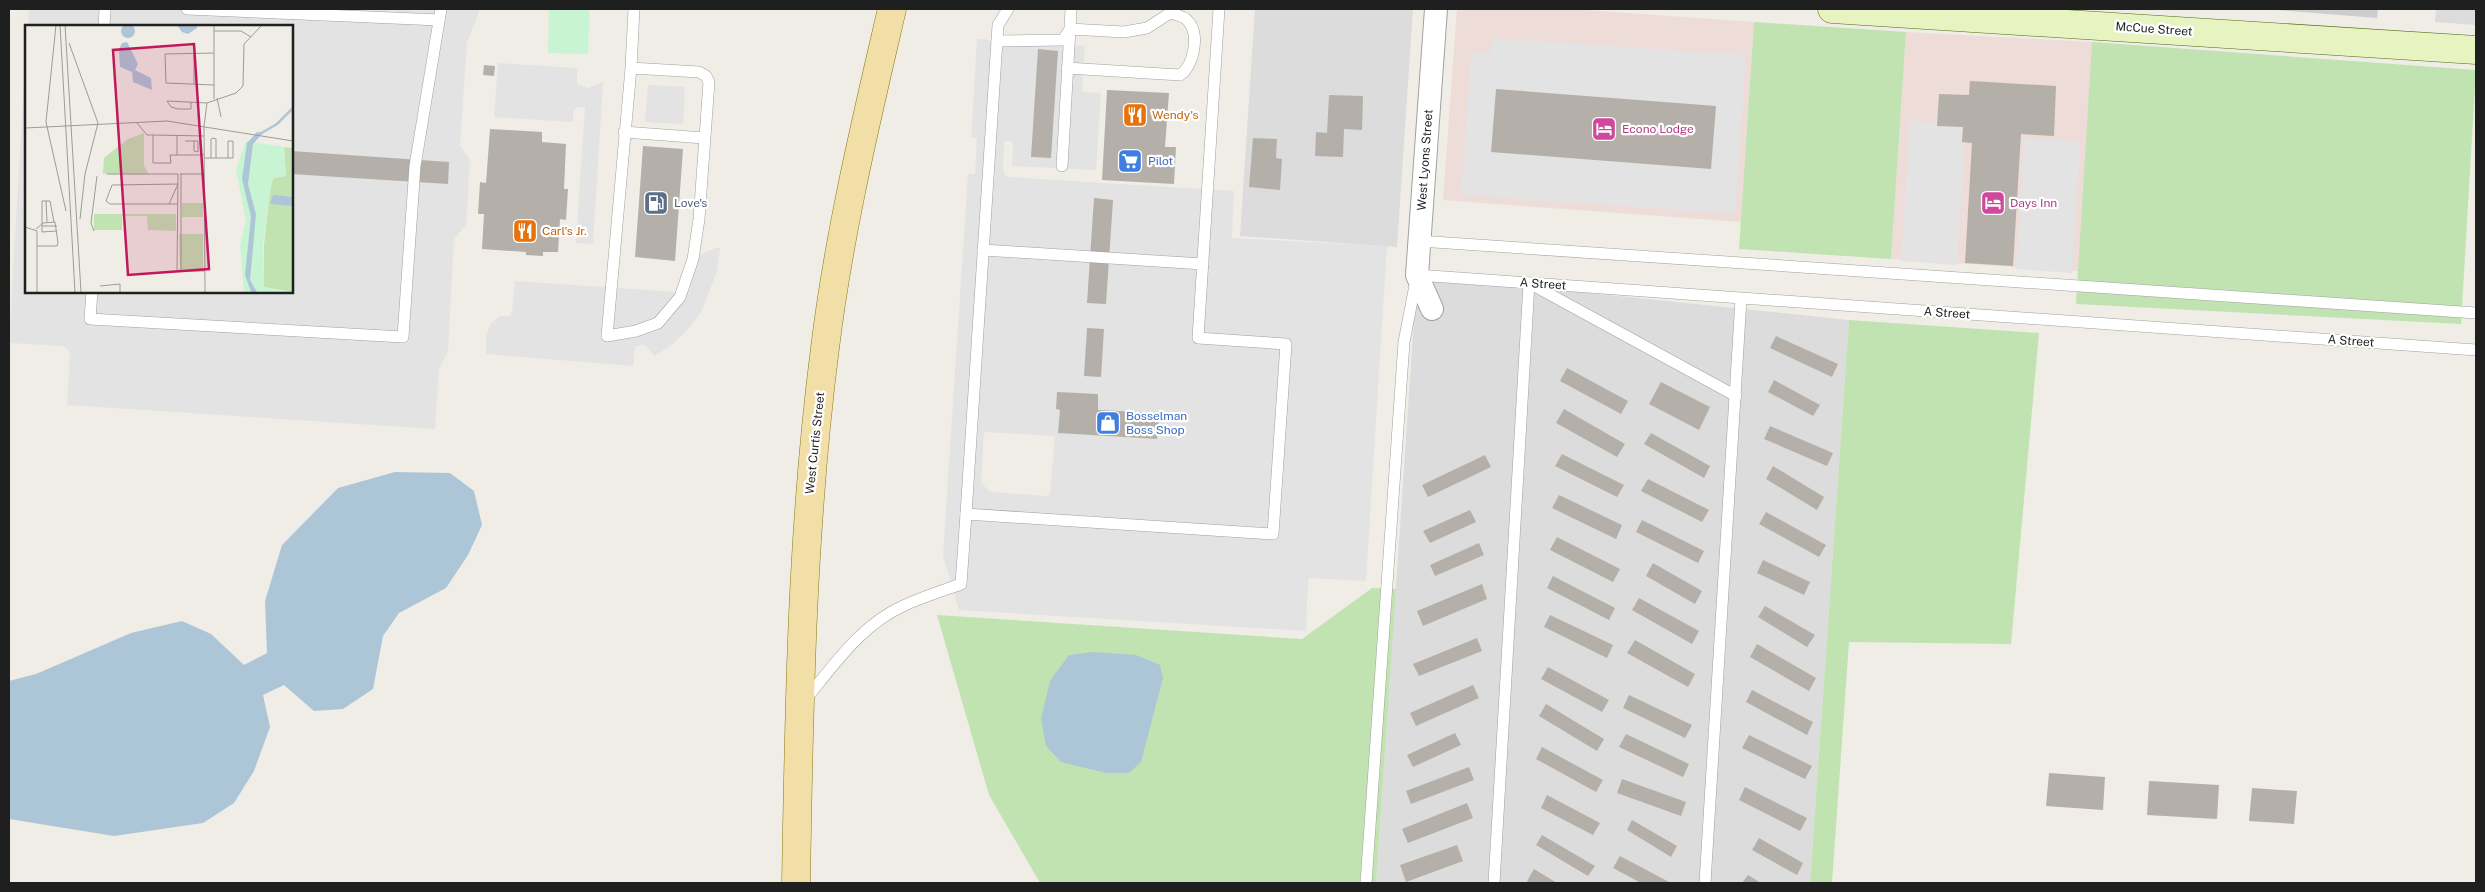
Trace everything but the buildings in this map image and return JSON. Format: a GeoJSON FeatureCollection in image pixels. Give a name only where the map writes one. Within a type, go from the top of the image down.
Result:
{"type":"FeatureCollection","features":[{"type":"Feature","properties":{"kind":"main road","name":"West Curtis Street"},"geometry":{"type":"LineString","coordinates":[[796,883],[800,707],[809,500],[825,348],[848,204],[892,9]]}},
{"type":"Feature","properties":{"kind":"main road","name":"McCue Street"},"geometry":{"type":"LineString","coordinates":[[1832,9],[2476,50]]}},
{"type":"Feature","properties":{"kind":"street","name":"West Lyons Street"},"geometry":{"type":"LineString","coordinates":[[1432,309],[1417,275],[1436,9]]}},
{"type":"Feature","properties":{"kind":"lane"},"geometry":{"type":"LineString","coordinates":[[104,25],[105,9]]}},
{"type":"Feature","properties":{"kind":"lane"},"geometry":{"type":"LineString","coordinates":[[92,292],[90,319],[403,337],[414,166],[440,15],[188,9]]}},
{"type":"Feature","properties":{"kind":"lane"},"geometry":{"type":"LineString","coordinates":[[631,68],[699,72],[706,76],[709,82],[699,220],[693,258],[680,297],[658,323],[636,331],[607,336],[631,68],[634,9]]}},
{"type":"Feature","properties":{"kind":"lane"},"geometry":{"type":"LineString","coordinates":[[800,707],[851,644],[870,627],[902,606],[961,584],[998,25],[1008,9]]}},
{"type":"Feature","properties":{"kind":"lane"},"geometry":{"type":"LineString","coordinates":[[1062,166],[1071,9]]}},
{"type":"Feature","properties":{"kind":"lane"},"geometry":{"type":"LineString","coordinates":[[966,514],[1273,534],[1286,344],[1198,338],[1219,9]]}},
{"type":"Feature","properties":{"kind":"lane"},"geometry":{"type":"LineString","coordinates":[[1068,68],[1180,75],[1187,70],[1192,61],[1194,34],[1188,21],[1181,16],[1170,14],[1147,28],[1124,32],[1070,30]]}},
{"type":"Feature","properties":{"kind":"lane"},"geometry":{"type":"LineString","coordinates":[[997,41],[1063,40],[1070,30]]}},
{"type":"Feature","properties":{"kind":"lane"},"geometry":{"type":"LineString","coordinates":[[624,132],[704,138]]}},
{"type":"Feature","properties":{"kind":"lane"},"geometry":{"type":"LineString","coordinates":[[1420,241],[2476,313]]}},
{"type":"Feature","properties":{"kind":"lane"},"geometry":{"type":"LineString","coordinates":[[983,250],[1203,264]]}},
{"type":"Feature","properties":{"kind":"lane"},"geometry":{"type":"LineString","coordinates":[[1366,883],[1404,342],[1417,275]]}},
{"type":"Feature","properties":{"kind":"lane","name":"A Street"},"geometry":{"type":"LineString","coordinates":[[1417,275],[2476,350]]}},
{"type":"Feature","properties":{"kind":"lane"},"geometry":{"type":"LineString","coordinates":[[1494,883],[1529,283],[1736,396]]}},
{"type":"Feature","properties":{"kind":"lane"},"geometry":{"type":"LineString","coordinates":[[1705,883],[1741,299]]}},
{"type":"Feature","properties":{"kind":"shaded area"},"geometry":{"type":"Polygon","coordinates":[[[29,9],[480,9],[467,43],[460,145],[470,160],[466,225],[454,239],[448,351],[439,369],[435,429],[67,405],[70,354],[68,349],[63,346],[9,343],[25,63],[25,292],[292,292],[292,25],[28,25],[29,9]]]}},
{"type":"Feature","properties":{"kind":"shaded area"},"geometry":{"type":"Polygon","coordinates":[[[1255,9],[1413,9],[1397,247],[1240,236],[1255,9]]]}},
{"type":"Feature","properties":{"kind":"shaded area"},"geometry":{"type":"Polygon","coordinates":[[[1457,9],[1572,9],[1754,22],[1741,222],[1443,200],[1457,9]]]}},
{"type":"Feature","properties":{"kind":"shaded area"},"geometry":{"type":"Polygon","coordinates":[[[2263,9],[2378,9],[2377,18],[2263,9]]]}},
{"type":"Feature","properties":{"kind":"shaded area"},"geometry":{"type":"Polygon","coordinates":[[[2436,9],[2476,9],[2476,25],[2435,22],[2436,9]]]}},
{"type":"Feature","properties":{"kind":"shaded area"},"geometry":{"type":"Polygon","coordinates":[[[1906,32],[2092,42],[2079,271],[1891,259],[1906,32]]]}},
{"type":"Feature","properties":{"kind":"shaded area"},"geometry":{"type":"Polygon","coordinates":[[[1493,38],[1746,55],[1735,214],[1461,195],[1471,54],[1489,53],[1492,48],[1493,38]],[[1496,89],[1492,152],[1711,168],[1716,106],[1496,89]]]}},
{"type":"Feature","properties":{"kind":"shaded area"},"geometry":{"type":"Polygon","coordinates":[[[977,39],[1085,46],[1082,89],[1084,92],[1101,93],[1096,170],[1012,166],[1013,144],[1011,141],[1007,141],[1004,142],[1004,174],[1009,177],[1234,191],[1232,238],[1387,246],[1366,581],[1310,578],[1308,581],[1306,631],[959,610],[943,556],[968,174],[975,174],[977,138],[971,138],[977,39]],[[984,432],[981,481],[985,487],[992,492],[1047,496],[1050,494],[1055,436],[984,432]]]}},
{"type":"Feature","properties":{"kind":"shaded area"},"geometry":{"type":"Polygon","coordinates":[[[498,63],[577,68],[577,84],[588,88],[603,82],[593,244],[576,243],[585,107],[577,107],[573,111],[573,122],[494,117],[498,63]]]}},
{"type":"Feature","properties":{"kind":"shaded area"},"geometry":{"type":"Polygon","coordinates":[[[648,85],[685,87],[683,124],[645,122],[648,85]]]}},
{"type":"Feature","properties":{"kind":"shaded area"},"geometry":{"type":"Polygon","coordinates":[[[1910,121],[1966,124],[1957,265],[1901,261],[1910,121]]]}},
{"type":"Feature","properties":{"kind":"shaded area"},"geometry":{"type":"Polygon","coordinates":[[[2024,138],[2080,141],[2072,273],[2016,269],[2024,138]]]}},
{"type":"Feature","properties":{"kind":"shaded area"},"geometry":{"type":"Polygon","coordinates":[[[720,248],[717,271],[702,310],[691,326],[674,343],[655,356],[645,345],[636,346],[633,366],[486,354],[486,336],[491,323],[500,316],[510,316],[512,311],[515,281],[689,293],[699,255],[720,248]]]}},
{"type":"Feature","properties":{"kind":"shaded area"},"geometry":{"type":"Polygon","coordinates":[[[1417,275],[1849,320],[1810,883],[1376,883],[1417,275]]]}},
{"type":"Feature","properties":{"kind":"green space"},"geometry":{"type":"Polygon","coordinates":[[[549,9],[590,9],[588,54],[548,53],[549,9]]]}},
{"type":"Feature","properties":{"kind":"green space"},"geometry":{"type":"Polygon","coordinates":[[[1754,22],[1906,32],[1891,259],[1739,249],[1754,22]]]}},
{"type":"Feature","properties":{"kind":"green space"},"geometry":{"type":"Polygon","coordinates":[[[2092,42],[2476,70],[2461,324],[2076,304],[2092,42]]]}},
{"type":"Feature","properties":{"kind":"green space"},"geometry":{"type":"Polygon","coordinates":[[[1849,320],[2039,333],[2011,644],[1849,642],[1832,883],[1810,883],[1849,320]]]}},
{"type":"Feature","properties":{"kind":"green space"},"geometry":{"type":"Polygon","coordinates":[[[1372,588],[1396,589],[1376,883],[1040,883],[989,795],[937,615],[1302,639],[1372,588]]]}},
{"type":"Feature","properties":{"kind":"water"},"geometry":{"type":"Polygon","coordinates":[[[395,472],[450,473],[474,491],[482,525],[468,555],[446,588],[399,613],[383,636],[373,689],[343,709],[314,711],[284,685],[263,695],[270,727],[254,771],[234,803],[203,823],[114,836],[9,819],[9,681],[36,674],[131,633],[182,621],[211,634],[244,665],[267,653],[265,601],[282,545],[338,488],[395,472]]]}},
{"type":"Feature","properties":{"kind":"water"},"geometry":{"type":"Polygon","coordinates":[[[1093,652],[1136,655],[1160,665],[1163,678],[1141,762],[1129,773],[1106,773],[1061,762],[1046,746],[1041,719],[1050,681],[1069,655],[1093,652]]]}},
{"type":"Feature","properties":{"kind":"place","name":"Wendy's"},"geometry":{"type":"Point","coordinates":[1135,115]}},
{"type":"Feature","properties":{"kind":"place","name":"Econo Lodge"},"geometry":{"type":"Point","coordinates":[1604,129]}},
{"type":"Feature","properties":{"kind":"place","name":"Pilot"},"geometry":{"type":"Point","coordinates":[1130,161]}},
{"type":"Feature","properties":{"kind":"place","name":"Love's"},"geometry":{"type":"Point","coordinates":[656,203]}},
{"type":"Feature","properties":{"kind":"place","name":"Days Inn"},"geometry":{"type":"Point","coordinates":[1993,203]}},
{"type":"Feature","properties":{"kind":"place","name":"Carl's Jr."},"geometry":{"type":"Point","coordinates":[525,231]}},
{"type":"Feature","properties":{"kind":"place","name":"Bosselman Boss Shop"},"geometry":{"type":"Point","coordinates":[1108,423]}}]}
